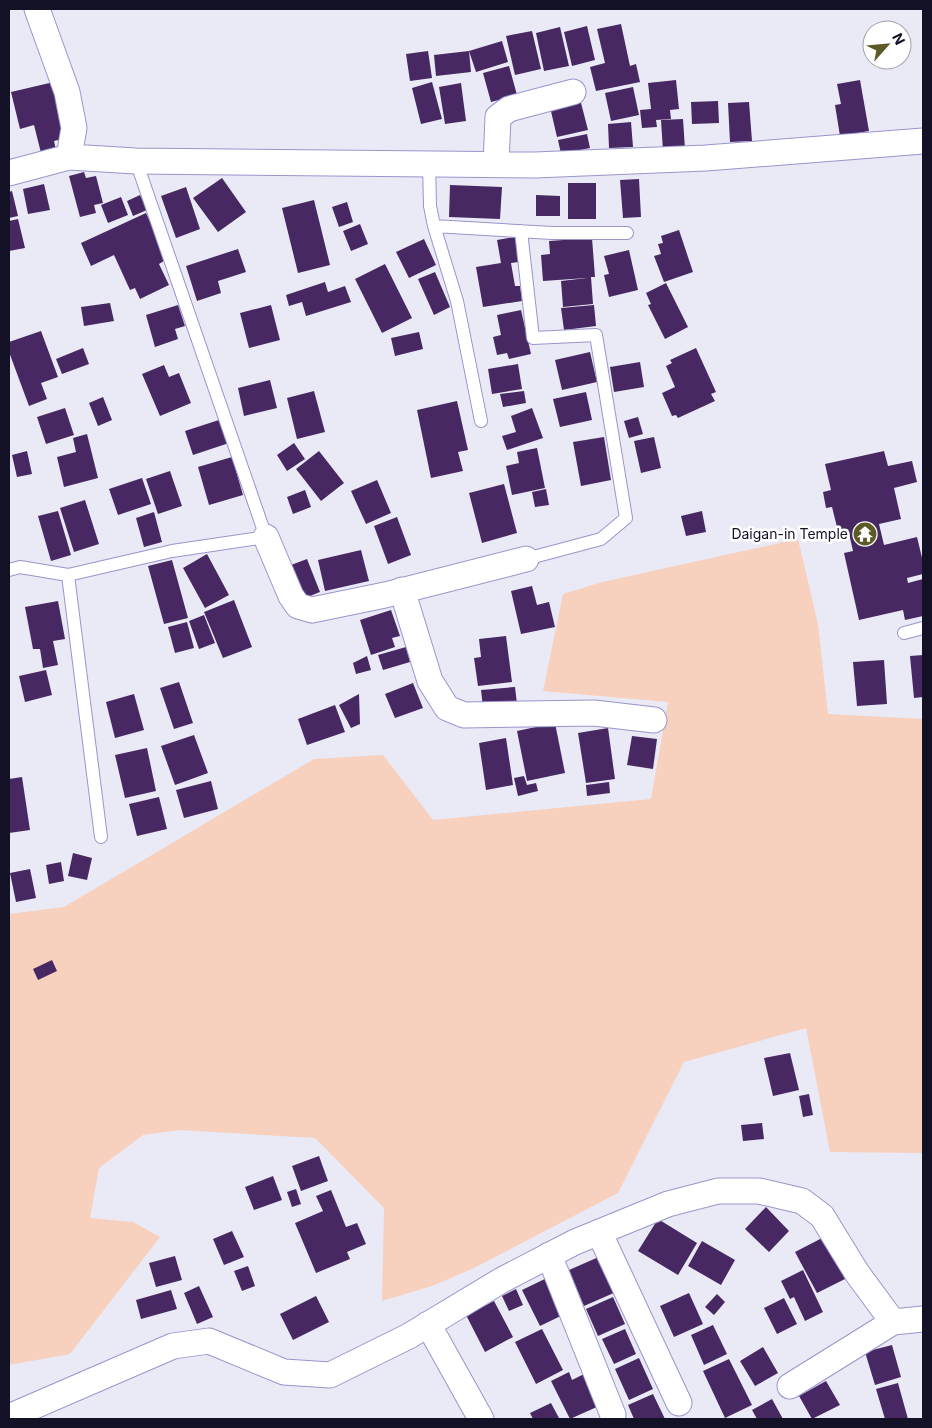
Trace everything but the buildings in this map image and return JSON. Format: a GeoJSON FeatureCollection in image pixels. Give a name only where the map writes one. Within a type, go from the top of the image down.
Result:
{"type":"FeatureCollection","features":[{"type":"Feature","properties":{"kind":"street"},"geometry":{"type":"LineString","coordinates":[[37,9],[67,92],[74,128],[69,158]]}},
{"type":"Feature","properties":{"kind":"street"},"geometry":{"type":"LineString","coordinates":[[496,164],[498,117],[509,109],[573,92]]}},
{"type":"Feature","properties":{"kind":"street"},"geometry":{"type":"LineString","coordinates":[[9,173],[69,158],[136,161],[429,162],[535,165],[706,158],[923,141]]}},
{"type":"Feature","properties":{"kind":"street"},"geometry":{"type":"LineString","coordinates":[[266,537],[291,596],[298,606],[312,610],[526,559]]}},
{"type":"Feature","properties":{"kind":"street"},"geometry":{"type":"LineString","coordinates":[[402,590],[430,681],[447,708],[464,715],[594,713],[654,720]]}},
{"type":"Feature","properties":{"kind":"street"},"geometry":{"type":"LineString","coordinates":[[9,1417],[173,1346],[209,1341],[284,1372],[330,1375],[428,1324],[502,1280],[549,1255],[668,1204],[718,1191],[760,1191],[802,1201],[822,1216],[857,1273],[893,1322]]}},
{"type":"Feature","properties":{"kind":"street"},"geometry":{"type":"LineString","coordinates":[[599,1232],[679,1403]]}},
{"type":"Feature","properties":{"kind":"street"},"geometry":{"type":"LineString","coordinates":[[549,1255],[613,1415]]}},
{"type":"Feature","properties":{"kind":"street"},"geometry":{"type":"LineString","coordinates":[[790,1386],[893,1322],[923,1319]]}},
{"type":"Feature","properties":{"kind":"street"},"geometry":{"type":"LineString","coordinates":[[428,1324],[481,1419]]}},
{"type":"Feature","properties":{"kind":"lane"},"geometry":{"type":"LineString","coordinates":[[9,570],[20,567],[68,575],[172,551],[266,537],[136,161]]}},
{"type":"Feature","properties":{"kind":"lane"},"geometry":{"type":"LineString","coordinates":[[429,162],[430,206],[434,226],[457,301],[481,421]]}},
{"type":"Feature","properties":{"kind":"lane"},"geometry":{"type":"LineString","coordinates":[[434,226],[521,231],[627,233]]}},
{"type":"Feature","properties":{"kind":"lane"},"geometry":{"type":"LineString","coordinates":[[521,231],[533,338],[596,335],[626,518],[601,539],[526,559]]}},
{"type":"Feature","properties":{"kind":"lane"},"geometry":{"type":"LineString","coordinates":[[68,575],[101,837]]}},
{"type":"Feature","properties":{"kind":"lane"},"geometry":{"type":"LineString","coordinates":[[904,633],[923,628]]}},
{"type":"Feature","properties":{"kind":"shaded area"},"geometry":{"type":"Polygon","coordinates":[[[798,539],[818,624],[828,714],[923,719],[923,1153],[830,1152],[806,1028],[684,1062],[618,1193],[474,1268],[432,1286],[382,1301],[384,1208],[315,1138],[180,1130],[143,1135],[99,1168],[90,1218],[133,1222],[160,1237],[70,1354],[9,1365],[9,914],[64,907],[314,759],[383,755],[433,820],[651,799],[668,702],[543,691],[563,594],[602,582],[798,539]]]}},
{"type":"Feature","properties":{"kind":"place","name":"Daigan-in Temple"},"geometry":{"type":"Point","coordinates":[865,534]}}]}
